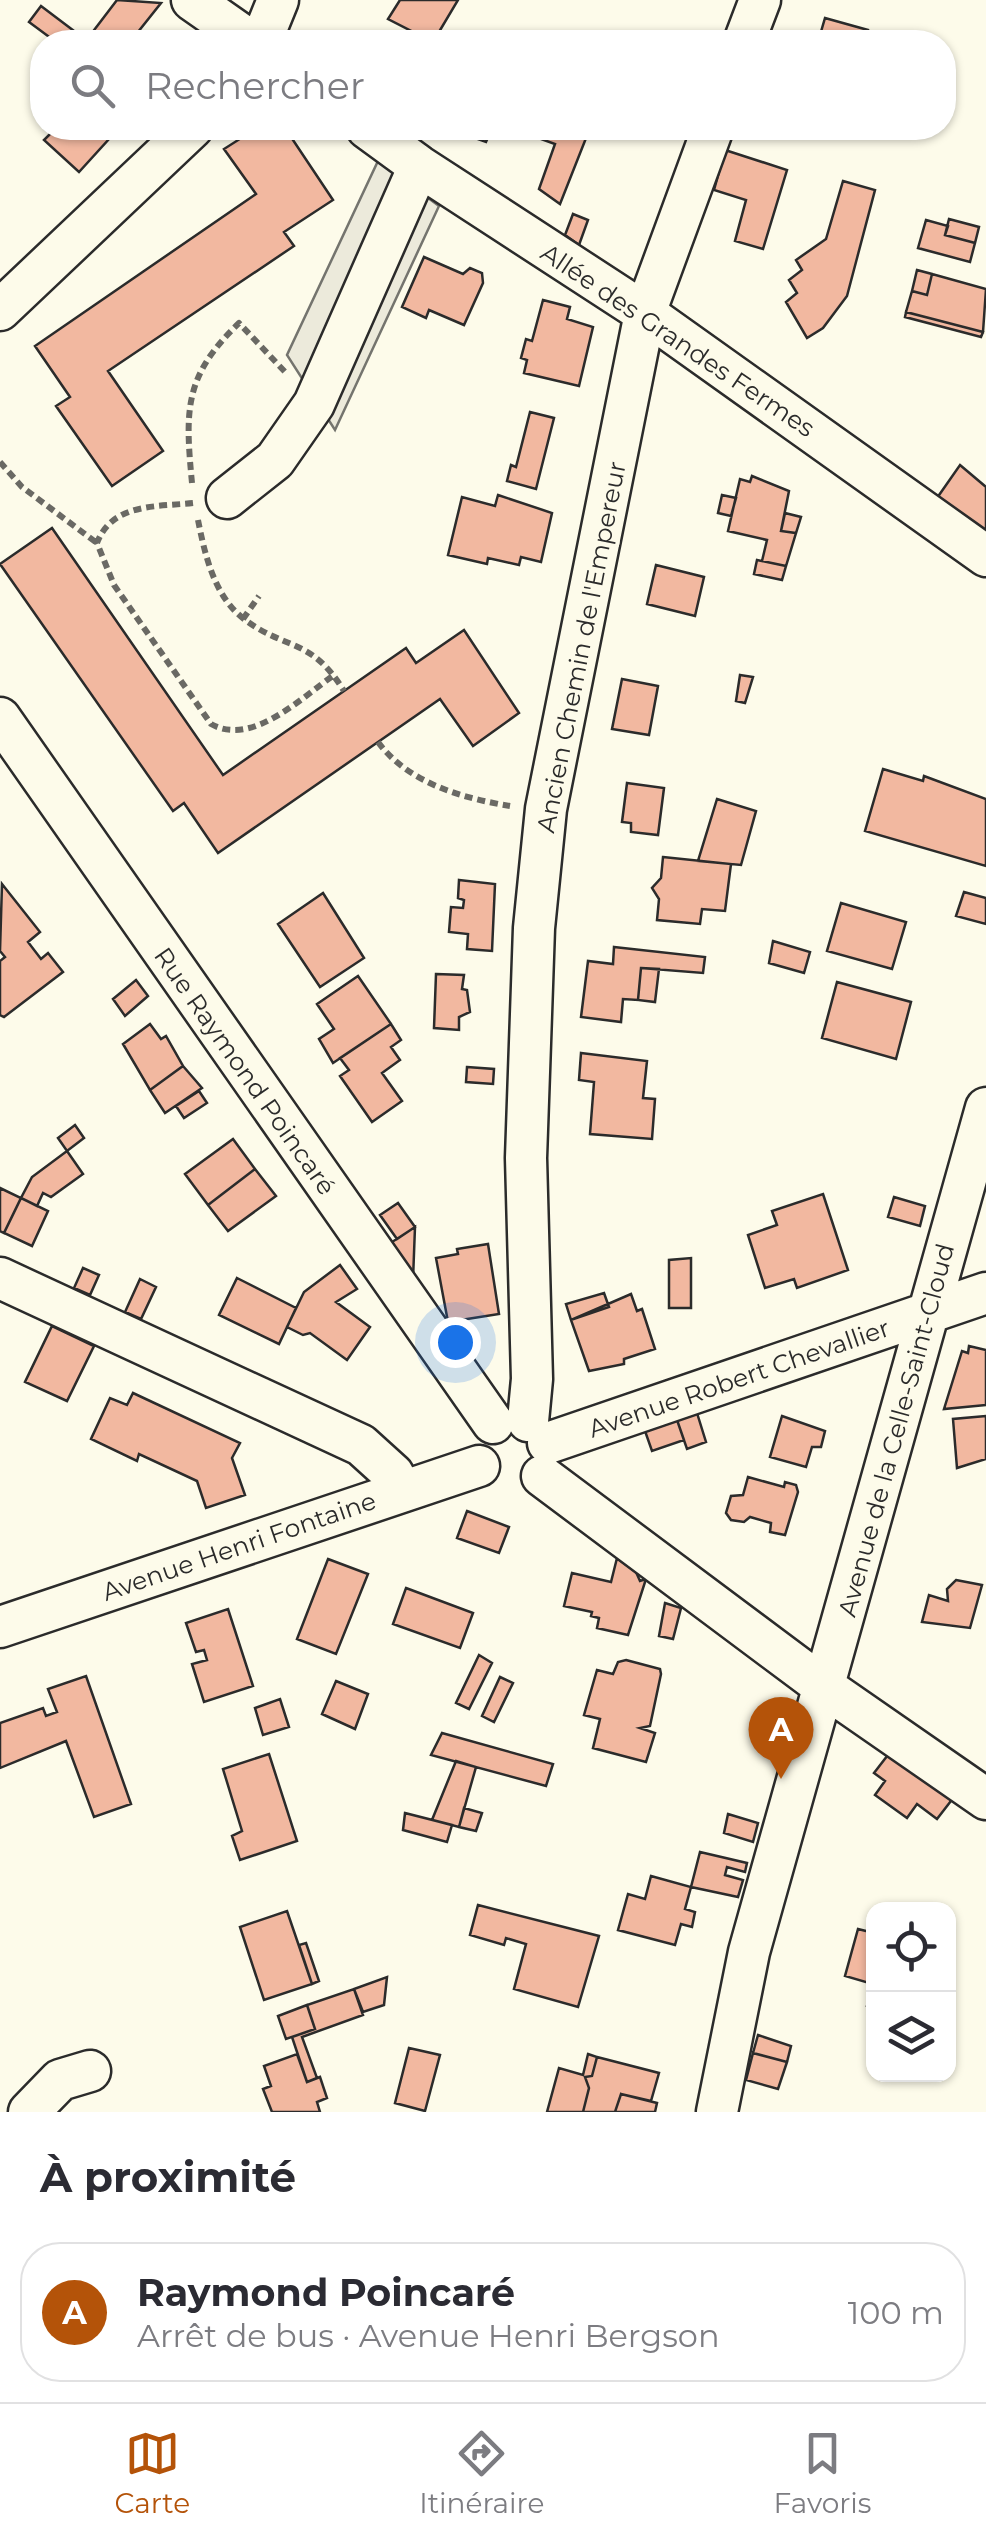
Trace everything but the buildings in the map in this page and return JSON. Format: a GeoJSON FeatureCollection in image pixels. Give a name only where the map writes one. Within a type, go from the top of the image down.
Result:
{"type":"FeatureCollection","features":[{"type":"Feature","properties":{"kind":"street"},"geometry":{"type":"LineString","coordinates":[[192,0],[235,30]]}},
{"type":"Feature","properties":{"kind":"street"},"geometry":{"type":"LineString","coordinates":[[266,30],[278,0]]}},
{"type":"Feature","properties":{"kind":"street"},"geometry":{"type":"LineString","coordinates":[[749,30],[760,0]]}},
{"type":"Feature","properties":{"kind":"street"},"geometry":{"type":"LineString","coordinates":[[0,310],[179,140]]}},
{"type":"Feature","properties":{"kind":"street","name":"Allée des Grandes Fermes"},"geometry":{"type":"LineString","coordinates":[[383,140],[645,313],[986,556]]}},
{"type":"Feature","properties":{"kind":"street","name":"Ancien Chemin de l'Empereur"},"geometry":{"type":"LineString","coordinates":[[479,1466],[478,1442],[528,1441],[532,1380],[527,1139],[534,928],[546,809],[645,313],[709,140]]}},
{"type":"Feature","properties":{"kind":"street"},"geometry":{"type":"LineString","coordinates":[[210,500],[275,460],[306,418],[418,166]]}},
{"type":"Feature","properties":{"kind":"street","name":"Rue Raymond Poincaré"},"geometry":{"type":"LineString","coordinates":[[0,718],[528,1441],[823,1686],[986,1799]]}},
{"type":"Feature","properties":{"kind":"street","name":"Avenue de la Celle-Saint-Cloud"},"geometry":{"type":"LineString","coordinates":[[717,2112],[749,1952],[986,1108]]}},
{"type":"Feature","properties":{"kind":"street"},"geometry":{"type":"LineString","coordinates":[[0,1278],[361,1445],[393,1474],[402,1490]]}},
{"type":"Feature","properties":{"kind":"street","name":"Avenue Robert Chevallier"},"geometry":{"type":"LineString","coordinates":[[479,1466],[484,1476],[502,1489],[524,1489],[528,1441],[986,1293]]}},
{"type":"Feature","properties":{"kind":"street","name":"Avenue Henri Fontaine"},"geometry":{"type":"LineString","coordinates":[[0,1627],[479,1466]]}},
{"type":"Feature","properties":{"kind":"street"},"geometry":{"type":"LineString","coordinates":[[29,2112],[60,2080],[90,2071]]}},
{"type":"Feature","properties":{"kind":"path"},"geometry":{"type":"LineString","coordinates":[[0,462],[22,488],[97,543],[114,585],[210,724],[223,731],[266,722],[334,675]]}},
{"type":"Feature","properties":{"kind":"path"},"geometry":{"type":"LineString","coordinates":[[97,543],[112,519],[128,510],[210,500]]}},
{"type":"Feature","properties":{"kind":"path"},"geometry":{"type":"LineString","coordinates":[[243,619],[260,596]]}},
{"type":"Feature","properties":{"kind":"path"},"geometry":{"type":"LineString","coordinates":[[378,742],[396,762],[446,789],[474,800],[546,809]]}},
{"type":"Feature","properties":{"kind":"shaded area"},"geometry":{"type":"Polygon","coordinates":[[[378,161],[439,206],[335,430],[287,355],[378,161]]]}},
{"type":"Feature","properties":{"kind":"place","name":"Raymond Poincaré"},"geometry":{"type":"Point","coordinates":[781,1779]}}]}
